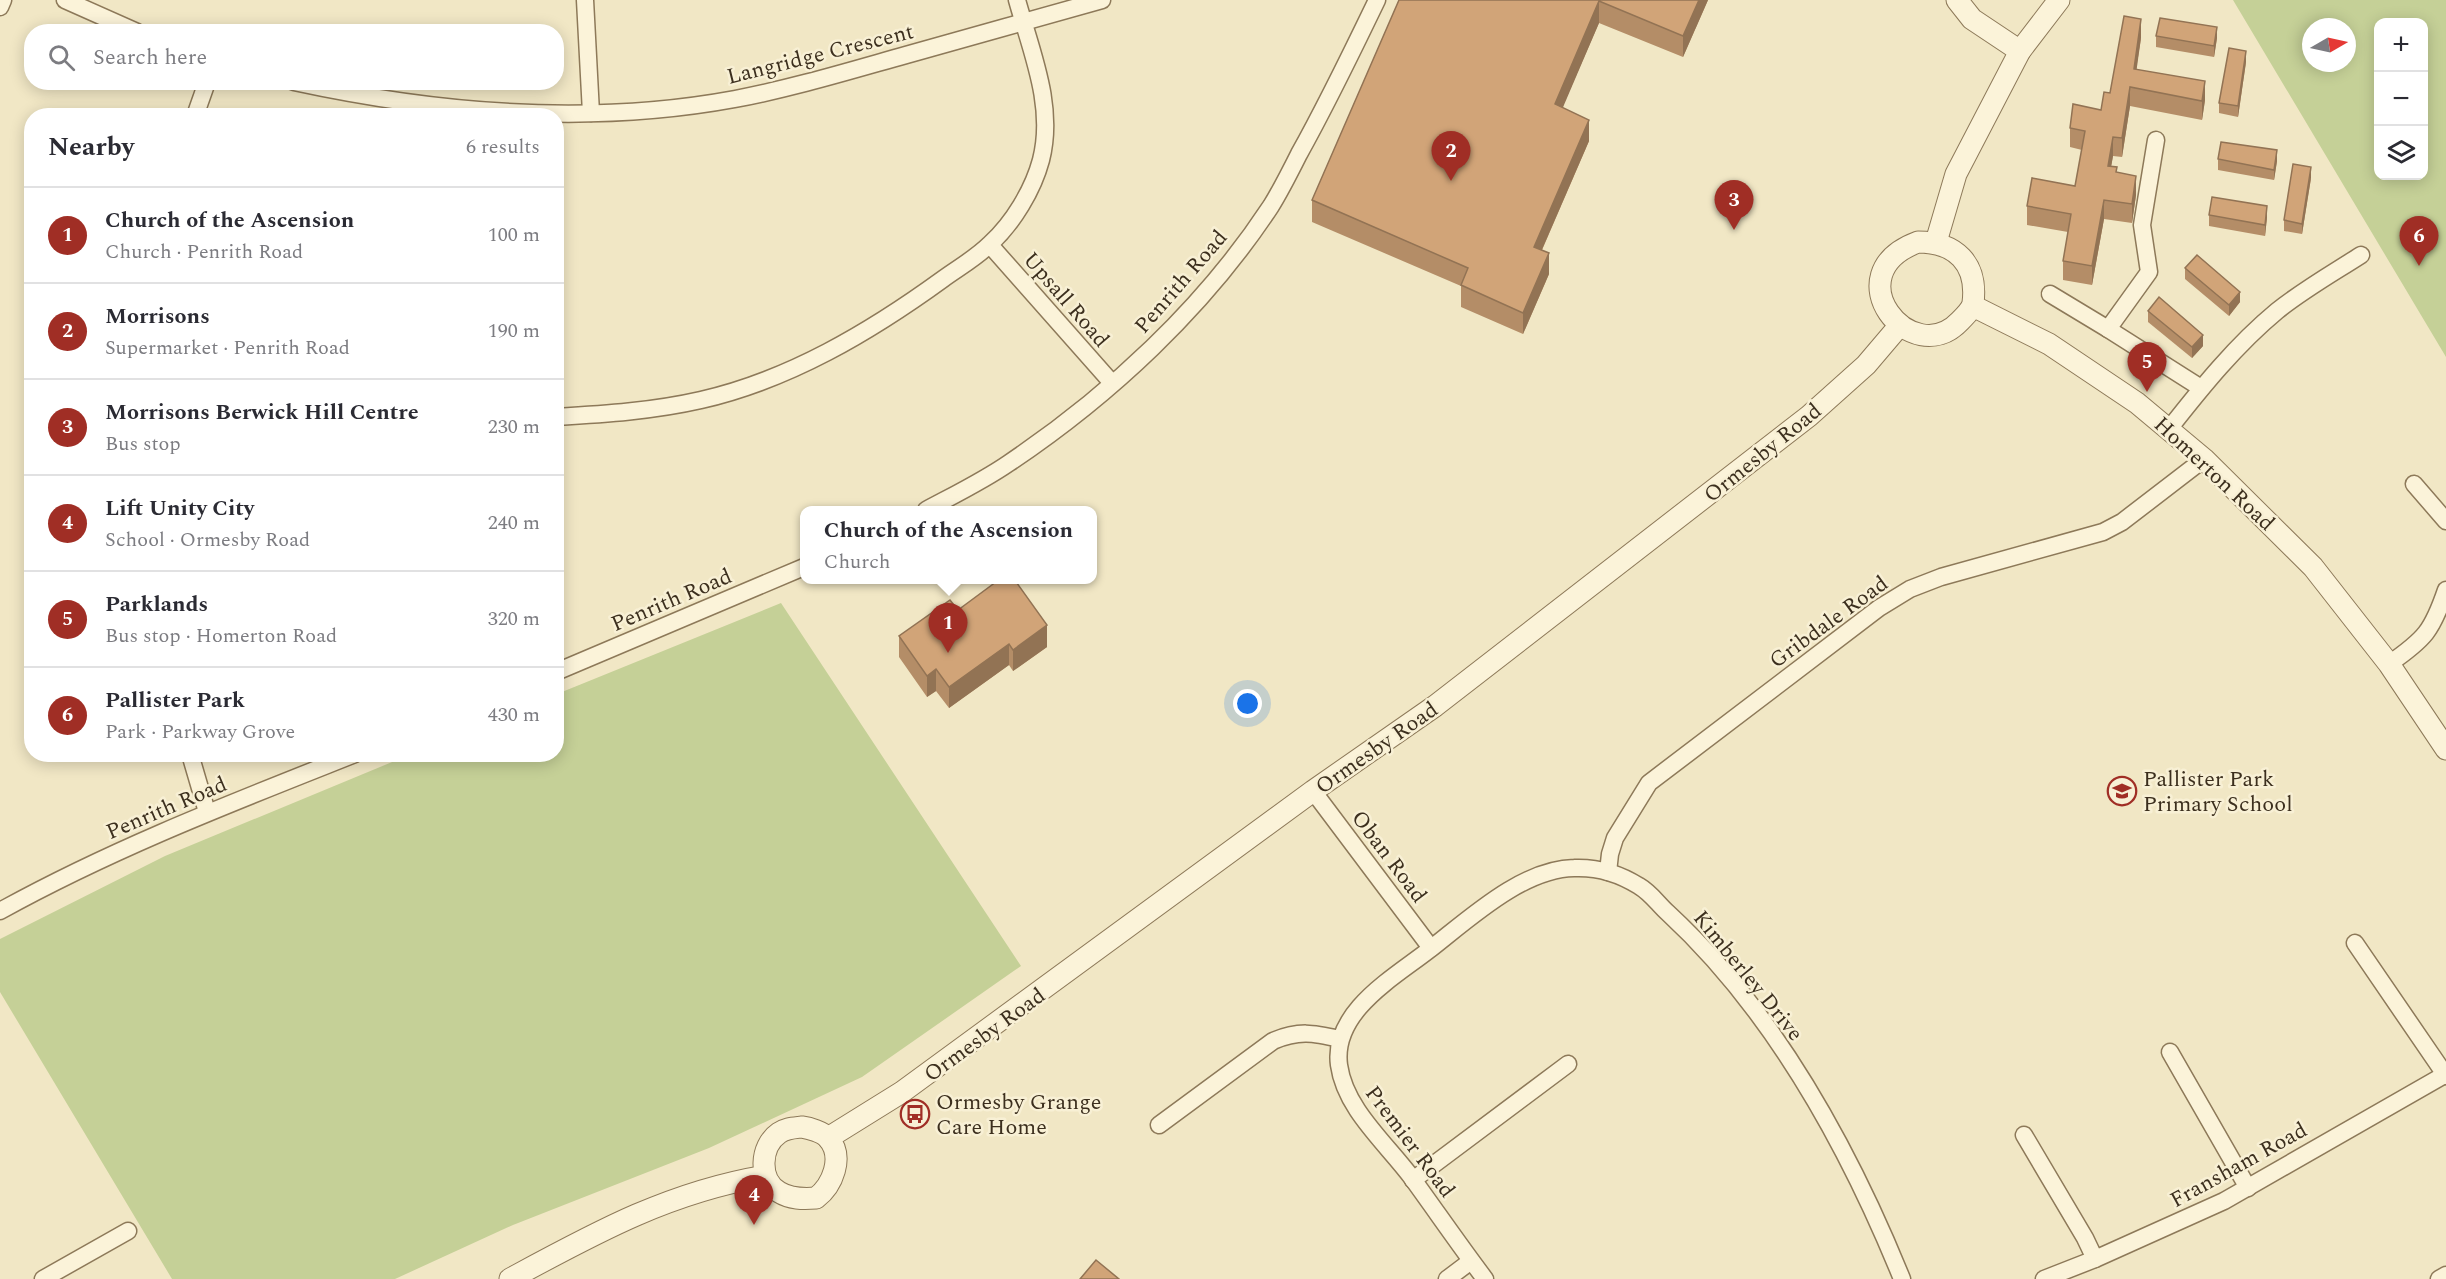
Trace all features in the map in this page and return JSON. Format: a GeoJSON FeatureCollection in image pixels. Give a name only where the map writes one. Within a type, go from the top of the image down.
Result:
{"type":"FeatureCollection","features":[{"type":"Feature","properties":{"kind":"street"},"geometry":{"type":"LineString","coordinates":[[0,7],[3,0]]}},
{"type":"Feature","properties":{"kind":"street"},"geometry":{"type":"LineString","coordinates":[[65,0],[119,24]]}},
{"type":"Feature","properties":{"kind":"street"},"geometry":{"type":"LineString","coordinates":[[585,0],[591,113]]}},
{"type":"Feature","properties":{"kind":"street"},"geometry":{"type":"LineString","coordinates":[[564,417],[636,413],[703,400],[788,370],[820,357],[894,315],[990,245],[1011,221],[1028,192],[1041,159],[1044,127],[1043,93],[1017,0]]}},
{"type":"Feature","properties":{"kind":"street","name":"Langridge Crescent"},"geometry":{"type":"LineString","coordinates":[[564,113],[664,108],[732,99],[795,87],[1102,0]]}},
{"type":"Feature","properties":{"kind":"street","name":"Penrith Road"},"geometry":{"type":"LineString","coordinates":[[933,506],[1008,464],[1062,425],[1157,343],[1202,294],[1271,206],[1328,103],[1377,0]]}},
{"type":"Feature","properties":{"kind":"street"},"geometry":{"type":"LineString","coordinates":[[1957,0],[1972,19],[2020,51]]}},
{"type":"Feature","properties":{"kind":"street"},"geometry":{"type":"LineString","coordinates":[[1936,242],[1956,174],[2020,51],[2059,0]]}},
{"type":"Feature","properties":{"kind":"street"},"geometry":{"type":"LineString","coordinates":[[198,108],[204,90]]}},
{"type":"Feature","properties":{"kind":"street","name":"Langridge Crescent"},"geometry":{"type":"LineString","coordinates":[[329,90],[465,108]]}},
{"type":"Feature","properties":{"kind":"street"},"geometry":{"type":"LineString","coordinates":[[2108,329],[2149,272],[2142,225],[2156,140]]}},
{"type":"Feature","properties":{"kind":"street"},"geometry":{"type":"LineString","coordinates":[[1918,242],[1936,242],[1954,250],[1966,263],[1972,275],[1973,306],[1958,323],[1947,331],[1926,335],[1915,334],[1900,326],[1885,310],[1880,289],[1882,274],[1889,260],[1903,247],[1918,242]]}},
{"type":"Feature","properties":{"kind":"street","name":"Upsall Road"},"geometry":{"type":"LineString","coordinates":[[990,245],[1112,383]]}},
{"type":"Feature","properties":{"kind":"street"},"geometry":{"type":"LineString","coordinates":[[2169,429],[2201,388],[2277,311],[2361,255]]}},
{"type":"Feature","properties":{"kind":"street"},"geometry":{"type":"LineString","coordinates":[[2050,294],[2201,388]]}},
{"type":"Feature","properties":{"kind":"street","name":"Homerton Road"},"geometry":{"type":"LineString","coordinates":[[1973,306],[2049,344],[2137,403],[2204,459],[2313,567],[2390,664],[2446,749]]}},
{"type":"Feature","properties":{"kind":"street","name":"Ormesby Road"},"geometry":{"type":"LineString","coordinates":[[828,1138],[912,1086],[1313,791],[1435,706],[1758,458],[1866,365],[1900,326]]}},
{"type":"Feature","properties":{"kind":"street","name":"Gribdale Road"},"geometry":{"type":"LineString","coordinates":[[1608,872],[1615,838],[1649,783],[1879,608],[1910,589],[1941,577],[2103,532],[2122,522],[2204,459]]}},
{"type":"Feature","properties":{"kind":"street"},"geometry":{"type":"LineString","coordinates":[[2414,484],[2446,521]]}},
{"type":"Feature","properties":{"kind":"street","name":"Penrith Road"},"geometry":{"type":"LineString","coordinates":[[564,669],[800,569]]}},
{"type":"Feature","properties":{"kind":"street"},"geometry":{"type":"LineString","coordinates":[[2390,664],[2418,644],[2437,616],[2446,590]]}},
{"type":"Feature","properties":{"kind":"street"},"geometry":{"type":"LineString","coordinates":[[192,762],[207,812]]}},
{"type":"Feature","properties":{"kind":"street","name":"Penrith Road"},"geometry":{"type":"LineString","coordinates":[[0,911],[52,882],[207,812],[335,762]]}},
{"type":"Feature","properties":{"kind":"street","name":"Oban Road"},"geometry":{"type":"LineString","coordinates":[[1313,791],[1431,948]]}},
{"type":"Feature","properties":{"kind":"street","name":"Kimberley Drive"},"geometry":{"type":"LineString","coordinates":[[1431,948],[1525,879],[1562,868],[1590,868],[1608,872],[1638,885],[1686,929],[1767,1026],[1814,1102],[1859,1182],[1902,1279]]}},
{"type":"Feature","properties":{"kind":"street"},"geometry":{"type":"LineString","coordinates":[[2355,943],[2446,1075]]}},
{"type":"Feature","properties":{"kind":"street","name":"Premier Road"},"geometry":{"type":"LineString","coordinates":[[1431,948],[1362,1005],[1350,1018],[1340,1039],[1338,1062],[1342,1083],[1352,1102],[1413,1180],[1485,1279]]}},
{"type":"Feature","properties":{"kind":"street"},"geometry":{"type":"LineString","coordinates":[[1159,1125],[1273,1041],[1290,1034],[1308,1032],[1340,1039]]}},
{"type":"Feature","properties":{"kind":"street"},"geometry":{"type":"LineString","coordinates":[[2170,1052],[2248,1188]]}},
{"type":"Feature","properties":{"kind":"street"},"geometry":{"type":"LineString","coordinates":[[1413,1180],[1568,1064]]}},
{"type":"Feature","properties":{"kind":"street","name":"Fransham Road"},"geometry":{"type":"LineString","coordinates":[[2044,1279],[2095,1259],[2248,1188],[2328,1140],[2446,1075]]}},
{"type":"Feature","properties":{"kind":"street"},"geometry":{"type":"LineString","coordinates":[[802,1127],[828,1138],[834,1153],[834,1174],[825,1191],[816,1198],[798,1198],[779,1193],[772,1187],[765,1176],[763,1164],[767,1146],[777,1134],[789,1128],[802,1127]]}},
{"type":"Feature","properties":{"kind":"street"},"geometry":{"type":"LineString","coordinates":[[2024,1136],[2085,1238],[2095,1259]]}},
{"type":"Feature","properties":{"kind":"street"},"geometry":{"type":"LineString","coordinates":[[510,1279],[628,1217],[706,1188],[765,1176]]}},
{"type":"Feature","properties":{"kind":"street"},"geometry":{"type":"LineString","coordinates":[[43,1279],[128,1230]]}},
{"type":"Feature","properties":{"kind":"street"},"geometry":{"type":"LineString","coordinates":[[1447,1279],[1471,1261]]}},
{"type":"Feature","properties":{"kind":"street"},"geometry":{"type":"LineString","coordinates":[[2439,1279],[2446,1275]]}},
{"type":"Feature","properties":{"kind":"green space"},"geometry":{"type":"Polygon","coordinates":[[[2233,0],[2446,0],[2446,357],[2233,0]]]}},
{"type":"Feature","properties":{"kind":"green space"},"geometry":{"type":"Polygon","coordinates":[[[781,603],[1021,966],[862,1077],[709,1148],[513,1225],[395,1279],[172,1279],[0,992],[0,939],[165,856],[392,762],[564,762],[564,691],[781,603]]]}},
{"type":"Feature","properties":{"kind":"building"},"geometry":{"type":"Polygon","coordinates":[[[1399,0],[1699,0],[1683,36],[1599,1],[1555,104],[1589,120],[1534,247],[1549,253],[1523,313],[1461,285],[1468,268],[1312,200],[1399,0]]]}},
{"type":"Feature","properties":{"kind":"building"},"geometry":{"type":"Polygon","coordinates":[[[2124,16],[2141,19],[2134,69],[2205,81],[2202,101],[2130,87],[2122,138],[2113,137],[2108,166],[2117,167],[2116,172],[2136,176],[2132,204],[2104,200],[2092,266],[2063,261],[2071,214],[2027,206],[2032,178],[2075,186],[2085,131],[2070,128],[2073,104],[2101,110],[2104,92],[2110,93],[2124,16]]]}},
{"type":"Feature","properties":{"kind":"building"},"geometry":{"type":"Polygon","coordinates":[[[2160,18],[2217,27],[2214,46],[2156,36],[2160,18]]]}},
{"type":"Feature","properties":{"kind":"building"},"geometry":{"type":"Polygon","coordinates":[[[2229,48],[2246,51],[2238,106],[2219,103],[2229,48]]]}},
{"type":"Feature","properties":{"kind":"building"},"geometry":{"type":"Polygon","coordinates":[[[2221,142],[2277,150],[2274,170],[2218,159],[2221,142]]]}},
{"type":"Feature","properties":{"kind":"building"},"geometry":{"type":"Polygon","coordinates":[[[2293,164],[2311,167],[2302,224],[2284,220],[2293,164]]]}},
{"type":"Feature","properties":{"kind":"building"},"geometry":{"type":"Polygon","coordinates":[[[2212,197],[2267,206],[2265,225],[2209,215],[2212,197]]]}},
{"type":"Feature","properties":{"kind":"building"},"geometry":{"type":"Polygon","coordinates":[[[2197,255],[2240,292],[2229,305],[2185,268],[2197,255]]]}},
{"type":"Feature","properties":{"kind":"building"},"geometry":{"type":"Polygon","coordinates":[[[2159,297],[2203,335],[2192,347],[2148,311],[2159,297]]]}},
{"type":"Feature","properties":{"kind":"building"},"geometry":{"type":"Polygon","coordinates":[[[993,584],[1018,584],[1047,625],[1013,650],[1009,644],[949,687],[936,669],[927,676],[899,636],[950,600],[958,610],[993,584]]]}},
{"type":"Feature","properties":{"kind":"building"},"geometry":{"type":"Polygon","coordinates":[[[1096,1260],[1119,1279],[1080,1279],[1096,1260]]]}},
{"type":"Feature","properties":{"kind":"place","name":"Morrisons"},"geometry":{"type":"Point","coordinates":[1451,181]}},
{"type":"Feature","properties":{"kind":"place","name":"Morrisons Berwick Hill Centre"},"geometry":{"type":"Point","coordinates":[1734,230]}},
{"type":"Feature","properties":{"kind":"place","name":"Pallister Park"},"geometry":{"type":"Point","coordinates":[2419,266]}},
{"type":"Feature","properties":{"kind":"place","name":"Parklands"},"geometry":{"type":"Point","coordinates":[2147,392]}},
{"type":"Feature","properties":{"kind":"place","name":"Church of the Ascension"},"geometry":{"type":"Point","coordinates":[948,653]}},
{"type":"Feature","properties":{"kind":"place","name":"Pallister Park Primary School"},"geometry":{"type":"Point","coordinates":[2122,791]}},
{"type":"Feature","properties":{"kind":"place","name":"Ormesby Grange Care Home"},"geometry":{"type":"Point","coordinates":[915,1114]}},
{"type":"Feature","properties":{"kind":"place","name":"Lift Unity City"},"geometry":{"type":"Point","coordinates":[754,1225]}}]}
